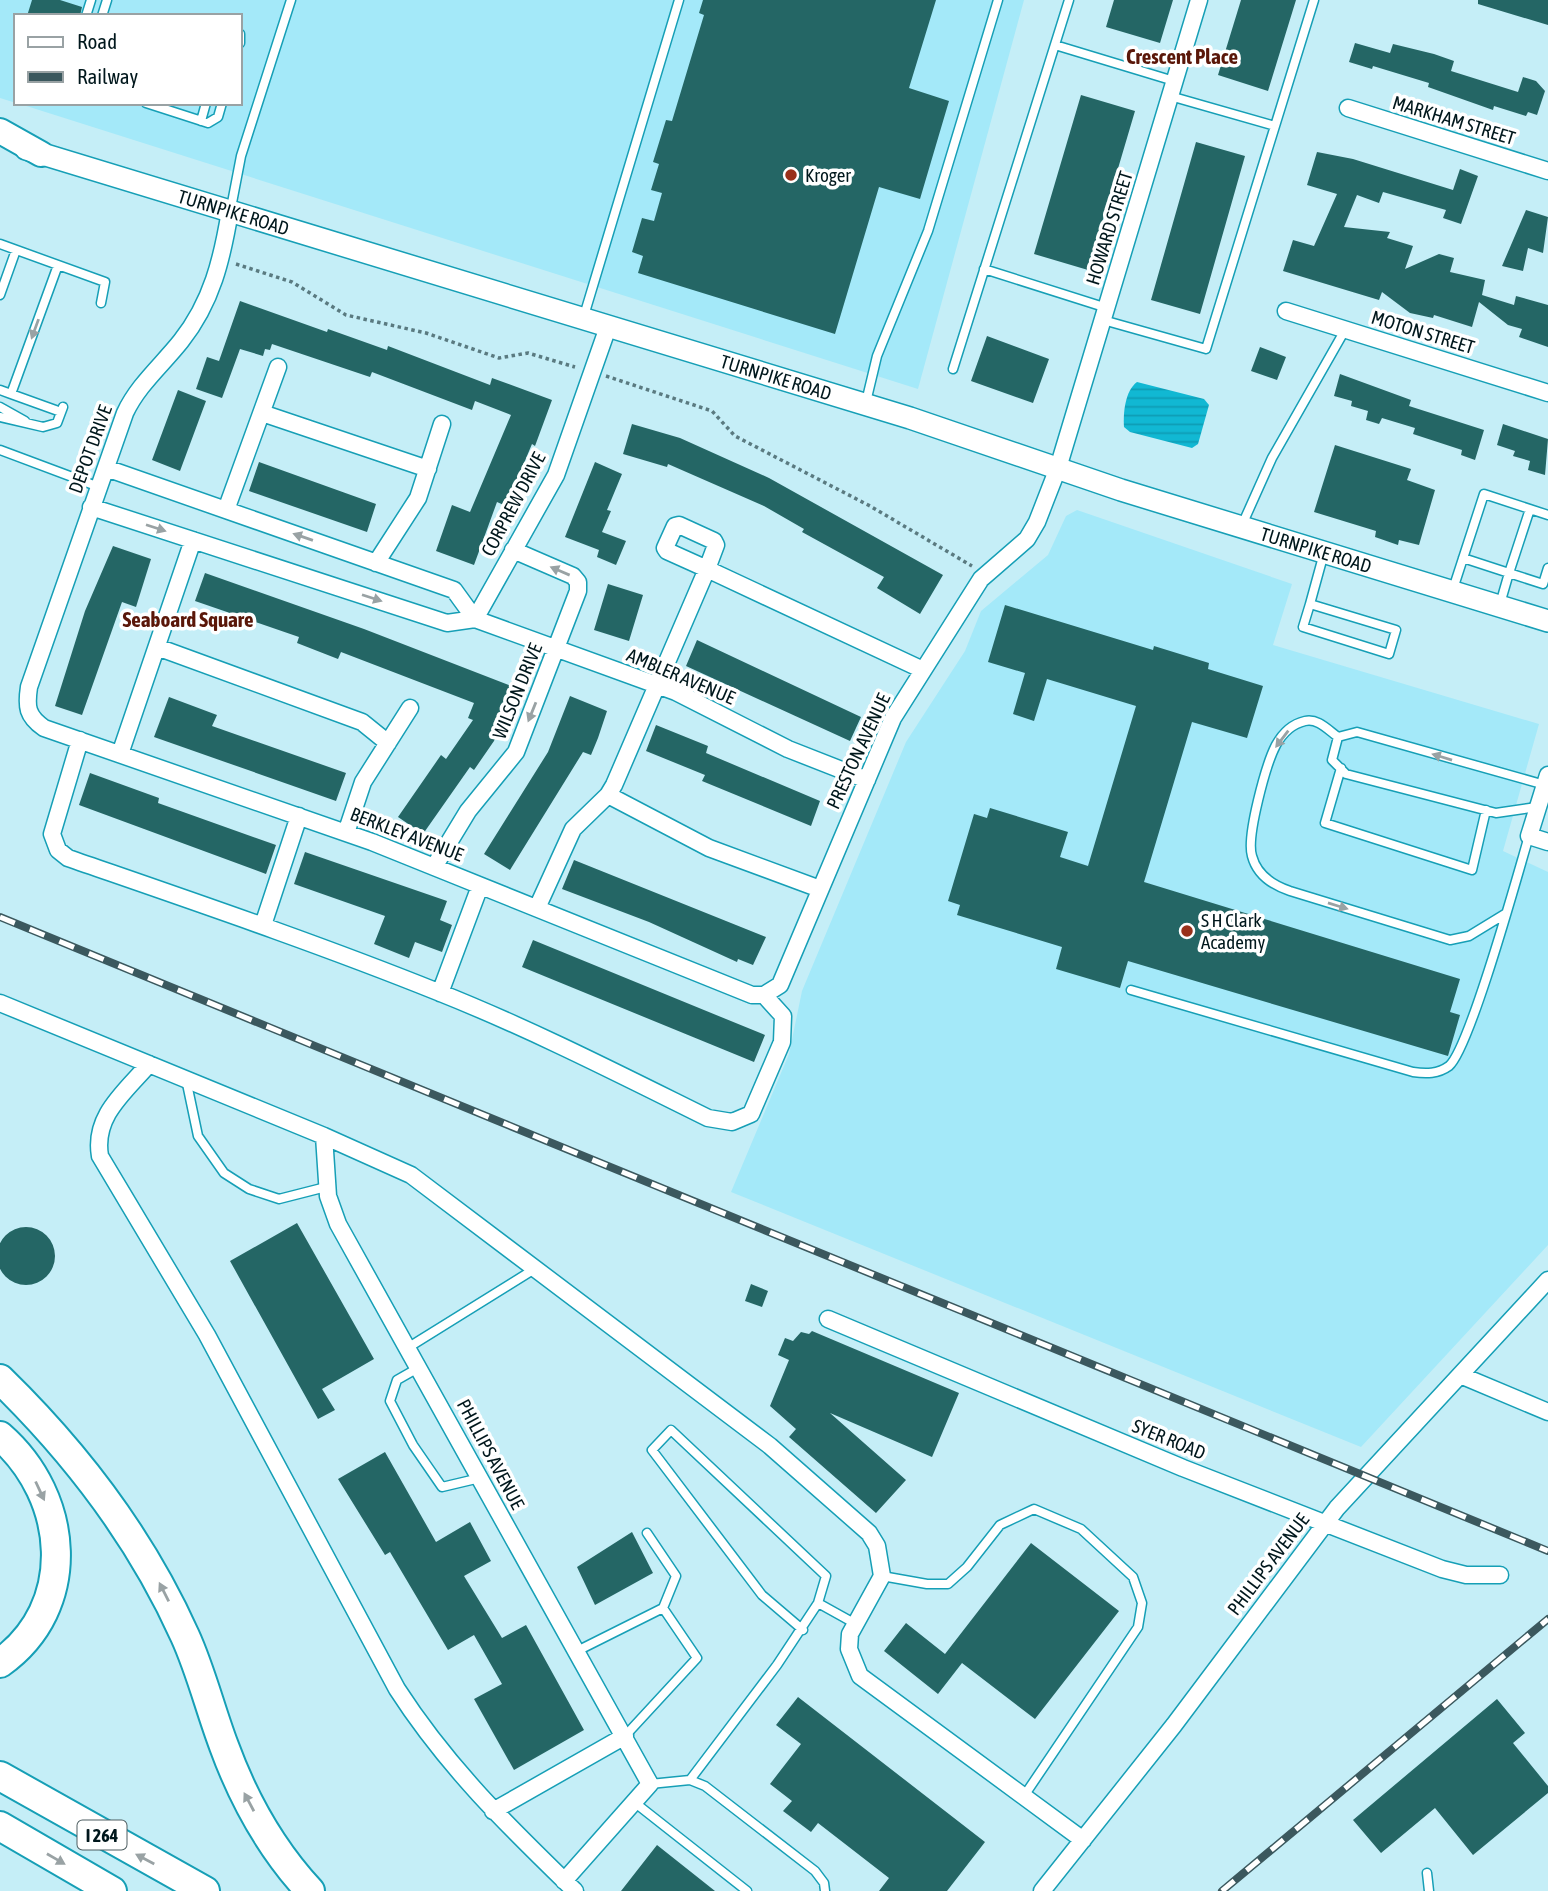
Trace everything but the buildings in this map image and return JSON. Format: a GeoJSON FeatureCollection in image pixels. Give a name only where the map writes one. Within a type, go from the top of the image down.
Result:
{"type":"FeatureCollection","features":[{"type":"Feature","properties":{"kind":"highway"},"geometry":{"type":"LineString","coordinates":[[0,1379],[69,1452],[134,1539],[186,1638],[224,1747],[246,1798],[269,1837],[310,1891]]}},
{"type":"Feature","properties":{"kind":"highway"},"geometry":{"type":"LineString","coordinates":[[0,1436],[22,1459],[36,1482],[51,1518],[57,1556],[54,1581],[42,1619],[16,1651],[0,1663]]}},
{"type":"Feature","properties":{"kind":"highway","name":"I 264"},"geometry":{"type":"LineString","coordinates":[[0,1776],[205,1891]]}},
{"type":"Feature","properties":{"kind":"highway","name":"I 264"},"geometry":{"type":"LineString","coordinates":[[0,1826],[112,1891]]}},
{"type":"Feature","properties":{"kind":"main road"},"geometry":{"type":"LineString","coordinates":[[0,131],[41,154]]}},
{"type":"Feature","properties":{"kind":"main road","name":"TURNPIKE ROAD"},"geometry":{"type":"LineString","coordinates":[[0,142],[866,404],[1241,527],[1548,621]]}},
{"type":"Feature","properties":{"kind":"street","name":"HOWARD STREET"},"geometry":{"type":"LineString","coordinates":[[1058,468],[1199,0]]}},
{"type":"Feature","properties":{"kind":"street","name":"MARKHAM STREET"},"geometry":{"type":"LineString","coordinates":[[1348,108],[1548,171]]}},
{"type":"Feature","properties":{"kind":"street","name":"DEPOT DRIVE"},"geometry":{"type":"LineString","coordinates":[[32,719],[26,707],[29,687],[133,395],[182,339],[206,303],[221,259],[230,211]]}},
{"type":"Feature","properties":{"kind":"street","name":"MOTON STREET"},"geometry":{"type":"LineString","coordinates":[[1286,311],[1548,393]]}},
{"type":"Feature","properties":{"kind":"street","name":"CORPREW DRIVE"},"geometry":{"type":"LineString","coordinates":[[475,619],[556,475],[608,327]]}},
{"type":"Feature","properties":{"kind":"street"},"geometry":{"type":"LineString","coordinates":[[226,510],[278,367]]}},
{"type":"Feature","properties":{"kind":"street"},"geometry":{"type":"LineString","coordinates":[[262,413],[428,469]]}},
{"type":"Feature","properties":{"kind":"street"},"geometry":{"type":"LineString","coordinates":[[376,563],[418,498],[442,424]]}},
{"type":"Feature","properties":{"kind":"street"},"geometry":{"type":"LineString","coordinates":[[106,468],[454,590],[475,619]]}},
{"type":"Feature","properties":{"kind":"street","name":"PRESTON AVENUE"},"geometry":{"type":"LineString","coordinates":[[764,995],[780,985],[893,718],[981,579],[1027,538],[1037,522],[1058,468]]}},
{"type":"Feature","properties":{"kind":"street","name":"AMBLER AVENUE"},"geometry":{"type":"LineString","coordinates":[[91,507],[447,623],[475,619],[659,685],[789,749],[867,780]]}},
{"type":"Feature","properties":{"kind":"street"},"geometry":{"type":"LineString","coordinates":[[120,754],[193,540]]}},
{"type":"Feature","properties":{"kind":"street","name":"WILSON DRIVE"},"geometry":{"type":"LineString","coordinates":[[434,867],[468,811],[516,752],[578,592],[578,582],[573,576],[513,550]]}},
{"type":"Feature","properties":{"kind":"street"},"geometry":{"type":"LineString","coordinates":[[537,908],[573,829],[608,795],[659,685],[707,569],[923,670]]}},
{"type":"Feature","properties":{"kind":"street"},"geometry":{"type":"LineString","coordinates":[[157,647],[362,722],[388,743]]}},
{"type":"Feature","properties":{"kind":"street"},"geometry":{"type":"LineString","coordinates":[[345,832],[363,782],[410,708]]}},
{"type":"Feature","properties":{"kind":"street","name":"BERKLEY AVENUE"},"geometry":{"type":"LineString","coordinates":[[32,719],[44,728],[345,832],[752,995],[764,995]]}},
{"type":"Feature","properties":{"kind":"street"},"geometry":{"type":"LineString","coordinates":[[80,740],[52,834],[58,850],[68,858],[263,925],[440,993],[548,1040],[708,1118],[732,1122],[751,1114],[782,1042],[783,1016],[764,995]]}},
{"type":"Feature","properties":{"kind":"street"},"geometry":{"type":"LineString","coordinates":[[1546,780],[1529,836],[1548,842]]}},
{"type":"Feature","properties":{"kind":"street"},"geometry":{"type":"LineString","coordinates":[[608,795],[709,848],[820,889]]}},
{"type":"Feature","properties":{"kind":"street"},"geometry":{"type":"LineString","coordinates":[[263,925],[299,816]]}},
{"type":"Feature","properties":{"kind":"street"},"geometry":{"type":"LineString","coordinates":[[440,993],[480,886]]}},
{"type":"Feature","properties":{"kind":"street"},"geometry":{"type":"LineString","coordinates":[[0,1003],[324,1136],[411,1175],[770,1446],[869,1532],[877,1546],[882,1576],[854,1622],[849,1649],[860,1676],[1083,1840]]}},
{"type":"Feature","properties":{"kind":"street"},"geometry":{"type":"LineString","coordinates":[[149,1064],[106,1113],[99,1134],[100,1156],[207,1335],[397,1689],[433,1743],[493,1811],[569,1886],[650,1784]]}},
{"type":"Feature","properties":{"kind":"street","name":"PHILLIPS AVENUE"},"geometry":{"type":"LineString","coordinates":[[324,1136],[326,1187],[338,1224],[409,1347],[650,1784]]}},
{"type":"Feature","properties":{"kind":"street","name":"PHILLIPS AVENUE"},"geometry":{"type":"LineString","coordinates":[[1042,1891],[1174,1725],[1326,1523],[1548,1280]]}},
{"type":"Feature","properties":{"kind":"street","name":"SYER ROAD"},"geometry":{"type":"LineString","coordinates":[[828,1319],[1170,1463],[1442,1569],[1466,1574],[1500,1575]]}},
{"type":"Feature","properties":{"kind":"street"},"geometry":{"type":"LineString","coordinates":[[1460,1375],[1548,1412]]}},
{"type":"Feature","properties":{"kind":"street"},"geometry":{"type":"LineString","coordinates":[[493,1811],[625,1736]]}},
{"type":"Feature","properties":{"kind":"lane"},"geometry":{"type":"LineString","coordinates":[[230,211],[241,156],[291,0]]}},
{"type":"Feature","properties":{"kind":"lane"},"geometry":{"type":"LineString","coordinates":[[583,319],[679,0]]}},
{"type":"Feature","properties":{"kind":"lane"},"geometry":{"type":"LineString","coordinates":[[866,404],[877,356],[929,230],[998,0]]}},
{"type":"Feature","properties":{"kind":"lane"},"geometry":{"type":"LineString","coordinates":[[953,369],[1069,0]]}},
{"type":"Feature","properties":{"kind":"lane"},"geometry":{"type":"LineString","coordinates":[[984,269],[1206,349],[1314,0]]}},
{"type":"Feature","properties":{"kind":"lane"},"geometry":{"type":"LineString","coordinates":[[1055,45],[1275,126]]}},
{"type":"Feature","properties":{"kind":"lane"},"geometry":{"type":"LineString","coordinates":[[152,105],[201,121],[214,121],[221,105]]}},
{"type":"Feature","properties":{"kind":"lane"},"geometry":{"type":"LineString","coordinates":[[201,121],[205,105]]}},
{"type":"Feature","properties":{"kind":"lane"},"geometry":{"type":"LineString","coordinates":[[0,244],[105,282],[101,303]]}},
{"type":"Feature","properties":{"kind":"lane"},"geometry":{"type":"LineString","coordinates":[[0,295],[16,250]]}},
{"type":"Feature","properties":{"kind":"lane"},"geometry":{"type":"LineString","coordinates":[[11,394],[58,265]]}},
{"type":"Feature","properties":{"kind":"lane"},"geometry":{"type":"LineString","coordinates":[[1241,527],[1272,458],[1345,330]]}},
{"type":"Feature","properties":{"kind":"lane"},"geometry":{"type":"LineString","coordinates":[[0,390],[62,409],[57,423],[43,427],[26,422],[0,407]]}},
{"type":"Feature","properties":{"kind":"lane"},"geometry":{"type":"LineString","coordinates":[[0,417],[12,422],[26,422]]}},
{"type":"Feature","properties":{"kind":"lane"},"geometry":{"type":"LineString","coordinates":[[0,450],[99,487]]}},
{"type":"Feature","properties":{"kind":"lane"},"geometry":{"type":"LineString","coordinates":[[1452,592],[1484,494],[1548,515]]}},
{"type":"Feature","properties":{"kind":"lane"},"geometry":{"type":"LineString","coordinates":[[1499,606],[1530,509]]}},
{"type":"Feature","properties":{"kind":"lane"},"geometry":{"type":"LineString","coordinates":[[1310,604],[1396,630],[1389,654],[1303,627],[1324,553]]}},
{"type":"Feature","properties":{"kind":"lane"},"geometry":{"type":"LineString","coordinates":[[1463,558],[1543,584],[1548,568]]}},
{"type":"Feature","properties":{"kind":"lane"},"geometry":{"type":"LineString","coordinates":[[1338,737],[1318,722],[1305,721],[1291,728],[1276,745],[1250,839],[1252,857],[1261,874],[1276,886],[1290,891],[1450,940],[1469,936],[1505,914]]}},
{"type":"Feature","properties":{"kind":"lane"},"geometry":{"type":"LineString","coordinates":[[1338,737],[1357,732],[1546,780]]}},
{"type":"Feature","properties":{"kind":"lane"},"geometry":{"type":"LineString","coordinates":[[1338,737],[1332,760],[1346,774],[1486,810],[1523,812],[1538,807]]}},
{"type":"Feature","properties":{"kind":"lane"},"geometry":{"type":"LineString","coordinates":[[1341,768],[1325,823],[1472,870],[1486,810]]}},
{"type":"Feature","properties":{"kind":"lane"},"geometry":{"type":"LineString","coordinates":[[1131,990],[1413,1072],[1438,1072],[1457,1056],[1529,836]]}},
{"type":"Feature","properties":{"kind":"lane"},"geometry":{"type":"LineString","coordinates":[[186,1079],[198,1136],[224,1172],[249,1189],[279,1199],[326,1187]]}},
{"type":"Feature","properties":{"kind":"lane"},"geometry":{"type":"LineString","coordinates":[[409,1347],[536,1268]]}},
{"type":"Feature","properties":{"kind":"lane"},"geometry":{"type":"LineString","coordinates":[[420,1367],[397,1380],[390,1401],[413,1445],[442,1487],[480,1478]]}},
{"type":"Feature","properties":{"kind":"lane"},"geometry":{"type":"LineString","coordinates":[[690,1780],[803,1630],[818,1603],[826,1576],[671,1430],[652,1450],[762,1595],[803,1630]]}},
{"type":"Feature","properties":{"kind":"lane"},"geometry":{"type":"LineString","coordinates":[[882,1576],[927,1584],[948,1584],[967,1567],[1000,1525],[1034,1509],[1081,1530],[1133,1577],[1142,1603],[1138,1627],[1024,1796]]}},
{"type":"Feature","properties":{"kind":"lane"},"geometry":{"type":"LineString","coordinates":[[577,1651],[663,1608],[676,1576],[647,1533]]}},
{"type":"Feature","properties":{"kind":"lane"},"geometry":{"type":"LineString","coordinates":[[818,1603],[854,1622]]}},
{"type":"Feature","properties":{"kind":"lane"},"geometry":{"type":"LineString","coordinates":[[625,1736],[697,1658],[663,1608]]}},
{"type":"Feature","properties":{"kind":"lane"},"geometry":{"type":"LineString","coordinates":[[650,1784],[690,1780],[705,1786],[815,1871],[824,1883],[825,1891]]}},
{"type":"Feature","properties":{"kind":"lane"},"geometry":{"type":"LineString","coordinates":[[634,1802],[747,1891]]}},
{"type":"Feature","properties":{"kind":"lane"},"geometry":{"type":"LineString","coordinates":[[1427,1873],[1429,1891]]}},
{"type":"Feature","properties":{"kind":"path"},"geometry":{"type":"LineString","coordinates":[[221,259],[292,282],[346,314],[426,333],[499,358],[528,353],[574,367]]}},
{"type":"Feature","properties":{"kind":"path"},"geometry":{"type":"LineString","coordinates":[[615,379],[712,411],[735,436],[870,506],[972,566]]}},
{"type":"Feature","properties":{"kind":"shaded area"},"geometry":{"type":"Polygon","coordinates":[[[0,0],[1024,0],[918,389],[23,105],[242,105],[242,14],[14,14],[14,102],[0,98],[0,0]]]}},
{"type":"Feature","properties":{"kind":"shaded area"},"geometry":{"type":"Polygon","coordinates":[[[1137,382],[1204,399],[1209,405],[1198,444],[1192,448],[1130,432],[1124,427],[1127,397],[1137,382]]]}},
{"type":"Feature","properties":{"kind":"shaded area","name":"S H Clark Academy"},"geometry":{"type":"Polygon","coordinates":[[[1077,510],[1292,584],[1273,645],[1539,724],[1503,851],[1548,872],[1548,1245],[1361,1447],[731,1192],[789,1054],[802,991],[906,742],[965,651],[981,611],[1048,555],[1066,516],[1077,510]]]}},
{"type":"Feature","properties":{"kind":"railway"},"geometry":{"type":"LineString","coordinates":[[0,917],[1548,1551]]}},
{"type":"Feature","properties":{"kind":"railway"},"geometry":{"type":"LineString","coordinates":[[1222,1891],[1548,1619]]}},
{"type":"Feature","properties":{"kind":"place","name":"Kroger"},"geometry":{"type":"Point","coordinates":[791,175]}},
{"type":"Feature","properties":{"kind":"place","name":"S H Clark Academy"},"geometry":{"type":"Point","coordinates":[1187,931]}},
{"type":"Feature","properties":{"kind":"district","name":"Crescent Place"},"geometry":{"type":"Point","coordinates":[1182,56]}},
{"type":"Feature","properties":{"kind":"district","name":"Seaboard Square"},"geometry":{"type":"Point","coordinates":[188,619]}}]}
